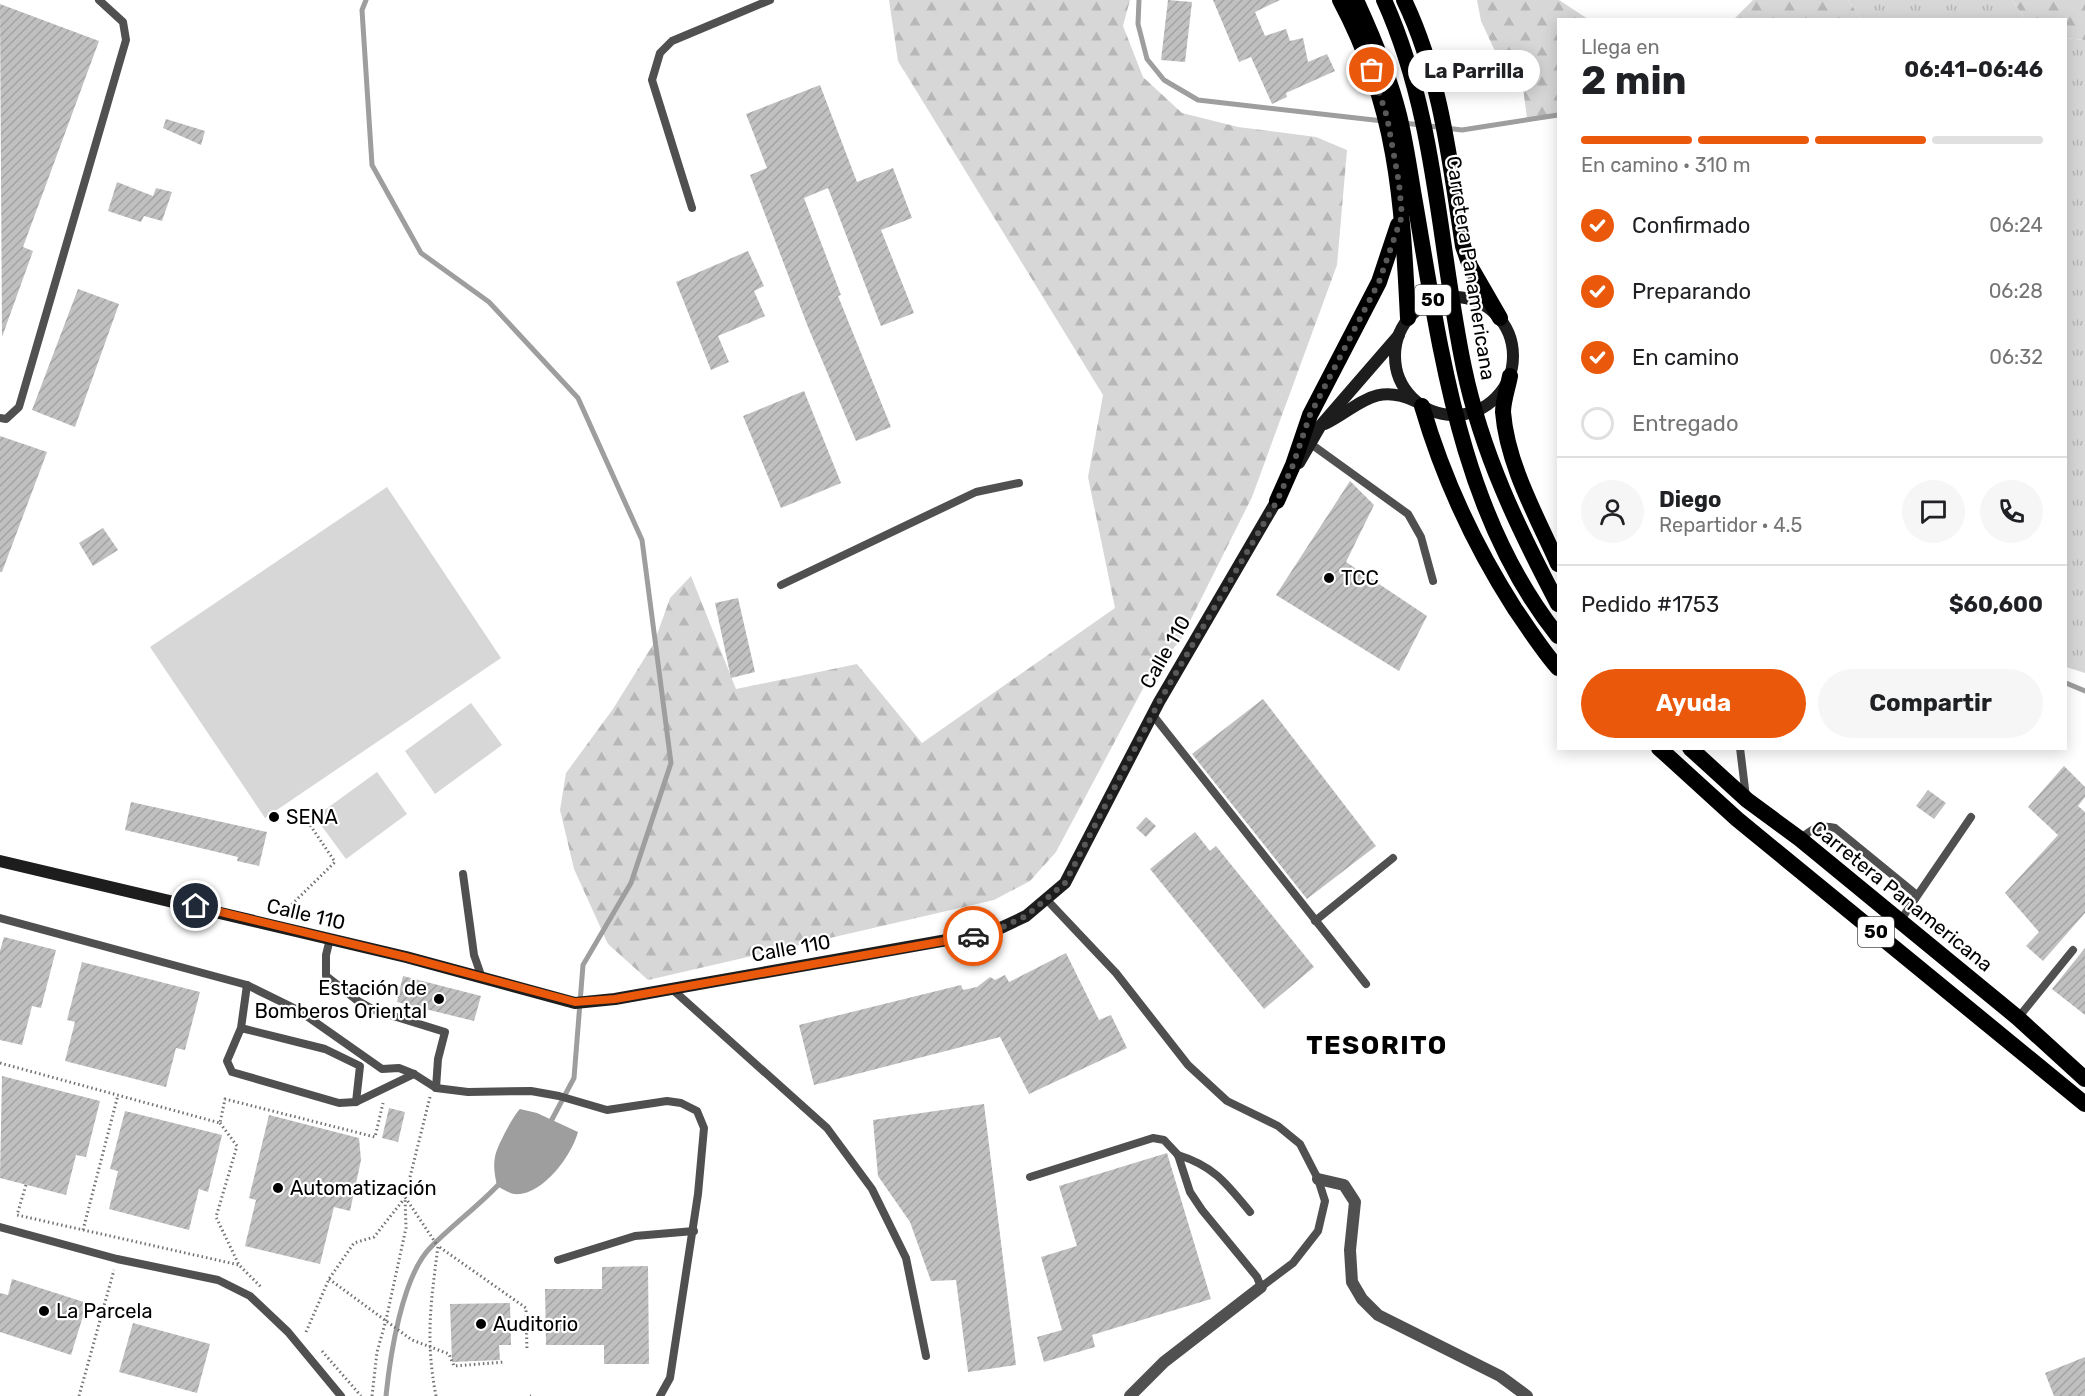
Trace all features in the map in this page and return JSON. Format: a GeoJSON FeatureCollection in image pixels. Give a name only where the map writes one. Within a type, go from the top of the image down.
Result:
{"type":"FeatureCollection","features":[{"type":"Feature","properties":{"kind":"highway"},"geometry":{"type":"LineString","coordinates":[[1340,0],[1360,38],[1387,117],[1399,183],[1408,318]]}},
{"type":"Feature","properties":{"kind":"highway","name":"Carretera Panamericana"},"geometry":{"type":"LineString","coordinates":[[1356,0],[1385,70],[1399,117],[1451,398],[1467,453],[1492,525],[1530,593],[1557,634]]}},
{"type":"Feature","properties":{"kind":"highway","name":"Carretera Panamericana"},"geometry":{"type":"LineString","coordinates":[[1384,0],[1411,68],[1422,107],[1434,170],[1456,326],[1479,428],[1507,504],[1557,602]]}},
{"type":"Feature","properties":{"kind":"highway"},"geometry":{"type":"LineString","coordinates":[[1404,0],[1414,20],[1440,101],[1463,246],[1470,266],[1500,318]]}},
{"type":"Feature","properties":{"kind":"highway"},"geometry":{"type":"LineString","coordinates":[[1277,501],[1293,465],[1310,415],[1379,282],[1402,216]]}},
{"type":"Feature","properties":{"kind":"highway"},"geometry":{"type":"LineString","coordinates":[[1510,376],[1503,409],[1507,437],[1525,489],[1557,562]]}},
{"type":"Feature","properties":{"kind":"highway"},"geometry":{"type":"LineString","coordinates":[[1421,404],[1443,473],[1473,538],[1492,573],[1529,630],[1557,667]]}},
{"type":"Feature","properties":{"kind":"highway","name":"50"},"geometry":{"type":"LineString","coordinates":[[1661,750],[1737,819],[2085,1104]]}},
{"type":"Feature","properties":{"kind":"highway","name":"Carretera Panamericana"},"geometry":{"type":"LineString","coordinates":[[1692,750],[1747,800],[1800,839],[2018,1018],[2085,1079]]}},
{"type":"Feature","properties":{"kind":"main road"},"geometry":{"type":"LineString","coordinates":[[1321,425],[1379,394],[1404,396],[1421,404],[1451,415],[1480,409],[1493,401],[1510,376],[1513,346],[1500,318],[1479,302],[1454,296],[1437,298],[1421,306],[1408,318],[1395,347],[1397,373],[1406,390],[1421,404]]}},
{"type":"Feature","properties":{"kind":"main road","name":"Calle 110"},"geometry":{"type":"LineString","coordinates":[[0,861],[330,939],[575,1002],[615,999],[992,932],[1026,916],[1065,883],[1152,714],[1321,425],[1399,335]]}},
{"type":"Feature","properties":{"kind":"street"},"geometry":{"type":"LineString","coordinates":[[1318,1179],[1344,1185],[1355,1202],[1350,1250],[1352,1282],[1362,1299],[1378,1315],[1500,1376],[1527,1396]]}},
{"type":"Feature","properties":{"kind":"street"},"geometry":{"type":"LineString","coordinates":[[1130,1396],[1164,1362],[1261,1287]]}},
{"type":"Feature","properties":{"kind":"lane"},"geometry":{"type":"LineString","coordinates":[[0,418],[6,419],[19,407],[126,40],[123,22],[99,0]]}},
{"type":"Feature","properties":{"kind":"lane"},"geometry":{"type":"LineString","coordinates":[[692,208],[652,80],[660,53],[672,40],[770,0]]}},
{"type":"Feature","properties":{"kind":"lane"},"geometry":{"type":"LineString","coordinates":[[1412,0],[1414,20]]}},
{"type":"Feature","properties":{"kind":"lane"},"geometry":{"type":"LineString","coordinates":[[1311,444],[1408,514],[1421,537],[1433,581]]}},
{"type":"Feature","properties":{"kind":"lane"},"geometry":{"type":"LineString","coordinates":[[781,585],[976,492],[1019,483]]}},
{"type":"Feature","properties":{"kind":"lane"},"geometry":{"type":"LineString","coordinates":[[1152,714],[1366,984]]}},
{"type":"Feature","properties":{"kind":"lane"},"geometry":{"type":"LineString","coordinates":[[1740,750],[1747,800]]}},
{"type":"Feature","properties":{"kind":"lane"},"geometry":{"type":"LineString","coordinates":[[1900,921],[1971,817]]}},
{"type":"Feature","properties":{"kind":"lane"},"geometry":{"type":"LineString","coordinates":[[1800,839],[1812,829],[1824,825],[1835,828],[1917,895]]}},
{"type":"Feature","properties":{"kind":"lane"},"geometry":{"type":"LineString","coordinates":[[1315,921],[1393,858]]}},
{"type":"Feature","properties":{"kind":"lane"},"geometry":{"type":"LineString","coordinates":[[463,874],[474,955],[482,978]]}},
{"type":"Feature","properties":{"kind":"lane"},"geometry":{"type":"LineString","coordinates":[[1030,1177],[1153,1138],[1164,1140],[1178,1155],[1190,1192],[1257,1277],[1261,1287],[1293,1263],[1318,1231],[1325,1201],[1318,1179],[1300,1144],[1278,1126],[1227,1101],[1188,1065],[1116,973],[1047,900]]}},
{"type":"Feature","properties":{"kind":"lane"},"geometry":{"type":"LineString","coordinates":[[0,918],[248,985],[298,1011],[382,1069]]}},
{"type":"Feature","properties":{"kind":"lane"},"geometry":{"type":"LineString","coordinates":[[330,939],[326,955],[326,976],[374,1010],[445,1032],[438,1059],[436,1088]]}},
{"type":"Feature","properties":{"kind":"lane"},"geometry":{"type":"LineString","coordinates":[[2018,1018],[2073,950]]}},
{"type":"Feature","properties":{"kind":"lane"},"geometry":{"type":"LineString","coordinates":[[248,985],[241,1028],[227,1061],[232,1072],[339,1103],[356,1102],[414,1074]]}},
{"type":"Feature","properties":{"kind":"lane"},"geometry":{"type":"LineString","coordinates":[[672,989],[827,1128],[872,1189],[906,1258],[926,1356]]}},
{"type":"Feature","properties":{"kind":"lane"},"geometry":{"type":"LineString","coordinates":[[241,1028],[325,1049],[360,1066],[382,1069],[399,1068],[414,1074],[436,1088],[468,1092],[531,1091],[559,1096],[607,1110],[667,1101],[681,1103],[697,1111],[704,1128],[693,1231],[670,1378],[660,1396]]}},
{"type":"Feature","properties":{"kind":"lane"},"geometry":{"type":"LineString","coordinates":[[356,1102],[360,1066]]}},
{"type":"Feature","properties":{"kind":"lane"},"geometry":{"type":"LineString","coordinates":[[1178,1155],[1195,1160],[1219,1174],[1250,1212]]}},
{"type":"Feature","properties":{"kind":"lane"},"geometry":{"type":"LineString","coordinates":[[0,1227],[117,1259],[218,1280],[250,1296],[288,1332],[342,1396]]}},
{"type":"Feature","properties":{"kind":"lane"},"geometry":{"type":"LineString","coordinates":[[558,1260],[635,1236],[693,1231]]}},
{"type":"Feature","properties":{"kind":"path"},"geometry":{"type":"LineString","coordinates":[[277,921],[286,908],[335,862],[302,813]]}},
{"type":"Feature","properties":{"kind":"path"},"geometry":{"type":"LineString","coordinates":[[0,1063],[220,1123],[237,1146],[216,1217],[239,1265],[264,1290]]}},
{"type":"Feature","properties":{"kind":"path"},"geometry":{"type":"LineString","coordinates":[[372,1396],[376,1352],[386,1320],[406,1228],[405,1197],[429,1098],[436,1088]]}},
{"type":"Feature","properties":{"kind":"path"},"geometry":{"type":"LineString","coordinates":[[420,1094],[429,1098]]}},
{"type":"Feature","properties":{"kind":"path"},"geometry":{"type":"LineString","coordinates":[[83,1230],[118,1095]]}},
{"type":"Feature","properties":{"kind":"path"},"geometry":{"type":"LineString","coordinates":[[220,1123],[225,1099],[375,1137],[383,1101]]}},
{"type":"Feature","properties":{"kind":"path"},"geometry":{"type":"LineString","coordinates":[[27,1185],[17,1215],[239,1265]]}},
{"type":"Feature","properties":{"kind":"path"},"geometry":{"type":"LineString","coordinates":[[405,1197],[438,1246],[526,1308],[527,1351]]}},
{"type":"Feature","properties":{"kind":"path"},"geometry":{"type":"LineString","coordinates":[[306,1332],[329,1279],[354,1243],[374,1237],[405,1197]]}},
{"type":"Feature","properties":{"kind":"path"},"geometry":{"type":"LineString","coordinates":[[79,1396],[122,1239]]}},
{"type":"Feature","properties":{"kind":"path"},"geometry":{"type":"LineString","coordinates":[[436,1396],[429,1348],[429,1321],[438,1246]]}},
{"type":"Feature","properties":{"kind":"path"},"geometry":{"type":"LineString","coordinates":[[329,1279],[400,1331],[429,1348],[449,1354],[454,1365],[505,1362]]}},
{"type":"Feature","properties":{"kind":"path"},"geometry":{"type":"LineString","coordinates":[[298,1323],[313,1340]]}},
{"type":"Feature","properties":{"kind":"path"},"geometry":{"type":"LineString","coordinates":[[320,1348],[361,1396]]}},
{"type":"Feature","properties":{"kind":"green space"},"geometry":{"type":"Polygon","coordinates":[[[889,0],[1130,0],[1123,26],[1143,77],[1182,113],[1238,127],[1316,137],[1347,150],[1337,265],[1252,497],[1181,639],[1147,681],[1056,852],[1030,881],[994,900],[648,980],[608,944],[574,869],[560,810],[566,773],[613,709],[654,643],[670,598],[691,576],[736,689],[857,664],[922,743],[1115,608],[1088,477],[1103,395],[898,61],[889,0]]]}},
{"type":"Feature","properties":{"kind":"green space"},"geometry":{"type":"Polygon","coordinates":[[[1477,0],[1559,0],[1586,18],[1557,18],[1557,115],[1527,118],[1520,66],[1495,51],[1481,21],[1477,0]]]}},
{"type":"Feature","properties":{"kind":"green space"},"geometry":{"type":"Polygon","coordinates":[[[1753,0],[1848,0],[1860,18],[1735,18],[1753,0]]]}},
{"type":"Feature","properties":{"kind":"green space"},"geometry":{"type":"Polygon","coordinates":[[[1848,0],[2012,0],[2024,18],[1860,18],[1848,0]]]}},
{"type":"Feature","properties":{"kind":"green space"},"geometry":{"type":"Polygon","coordinates":[[[2012,0],[2085,0],[2085,40],[2067,38],[2067,18],[2024,18],[2012,0]]]}},
{"type":"Feature","properties":{"kind":"green space"},"geometry":{"type":"Polygon","coordinates":[[[2067,38],[2085,40],[2085,673],[2067,667],[2067,38]]]}},
{"type":"Feature","properties":{"kind":"green space"},"geometry":{"type":"Polygon","coordinates":[[[387,487],[501,658],[265,818],[150,647],[387,487]]]}},
{"type":"Feature","properties":{"kind":"green space"},"geometry":{"type":"Polygon","coordinates":[[[471,703],[502,745],[435,794],[405,751],[471,703]]]}},
{"type":"Feature","properties":{"kind":"green space"},"geometry":{"type":"Polygon","coordinates":[[[377,772],[407,814],[346,859],[315,817],[377,772]]]}},
{"type":"Feature","properties":{"kind":"shaded area"},"geometry":{"type":"Polygon","coordinates":[[[520,1109],[537,1113],[578,1132],[562,1163],[545,1182],[525,1193],[514,1194],[497,1186],[494,1161],[502,1139],[520,1109]]]}},
{"type":"Feature","properties":{"kind":"building"},"geometry":{"type":"Polygon","coordinates":[[[1168,0],[1192,2],[1185,62],[1161,60],[1168,0]]]}},
{"type":"Feature","properties":{"kind":"building"},"geometry":{"type":"Polygon","coordinates":[[[1213,0],[1280,0],[1255,12],[1265,36],[1286,29],[1290,41],[1303,38],[1308,62],[1327,54],[1335,71],[1286,93],[1287,97],[1272,104],[1251,57],[1239,62],[1213,0]]]}},
{"type":"Feature","properties":{"kind":"building"},"geometry":{"type":"Polygon","coordinates":[[[0,4],[99,41],[23,247],[33,251],[2,337],[0,4]]]}},
{"type":"Feature","properties":{"kind":"building"},"geometry":{"type":"Polygon","coordinates":[[[820,85],[857,182],[893,168],[912,218],[881,230],[914,313],[881,326],[828,188],[804,198],[841,295],[838,296],[891,427],[856,441],[808,327],[750,175],[767,168],[746,114],[820,85]]]}},
{"type":"Feature","properties":{"kind":"building"},"geometry":{"type":"Polygon","coordinates":[[[166,119],[205,131],[201,145],[163,128],[166,119]]]}},
{"type":"Feature","properties":{"kind":"building"},"geometry":{"type":"Polygon","coordinates":[[[117,182],[153,196],[156,188],[172,192],[162,221],[144,216],[141,222],[108,211],[117,182]]]}},
{"type":"Feature","properties":{"kind":"building"},"geometry":{"type":"Polygon","coordinates":[[[748,251],[764,286],[754,291],[765,316],[718,336],[729,362],[711,370],[676,282],[748,251]]]}},
{"type":"Feature","properties":{"kind":"building"},"geometry":{"type":"Polygon","coordinates":[[[78,289],[119,304],[75,427],[32,410],[78,289]]]}},
{"type":"Feature","properties":{"kind":"building"},"geometry":{"type":"Polygon","coordinates":[[[804,391],[841,483],[781,508],[743,416],[804,391]]]}},
{"type":"Feature","properties":{"kind":"building"},"geometry":{"type":"Polygon","coordinates":[[[0,436],[47,452],[2,572],[0,572],[0,436]]]}},
{"type":"Feature","properties":{"kind":"building","name":"TCC"},"geometry":{"type":"Polygon","coordinates":[[[1350,481],[1374,505],[1346,562],[1427,616],[1399,671],[1276,595],[1350,481]]]}},
{"type":"Feature","properties":{"kind":"building"},"geometry":{"type":"Polygon","coordinates":[[[103,528],[118,550],[93,566],[79,543],[103,528]]]}},
{"type":"Feature","properties":{"kind":"building"},"geometry":{"type":"Polygon","coordinates":[[[738,598],[755,672],[731,678],[715,603],[738,598]]]}},
{"type":"Feature","properties":{"kind":"building"},"geometry":{"type":"Polygon","coordinates":[[[1263,699],[1376,846],[1307,899],[1192,754],[1263,699]]]}},
{"type":"Feature","properties":{"kind":"building"},"geometry":{"type":"Polygon","coordinates":[[[2064,766],[2085,787],[2085,797],[2078,806],[2085,812],[2085,913],[2043,961],[2026,946],[2039,932],[2005,893],[2058,835],[2028,807],[2064,766]]]}},
{"type":"Feature","properties":{"kind":"building"},"geometry":{"type":"Polygon","coordinates":[[[1928,790],[1946,803],[1934,819],[1916,806],[1928,790]]]}},
{"type":"Feature","properties":{"kind":"building"},"geometry":{"type":"Polygon","coordinates":[[[131,802],[267,832],[259,866],[237,861],[238,857],[125,830],[131,802]]]}},
{"type":"Feature","properties":{"kind":"building"},"geometry":{"type":"Polygon","coordinates":[[[1146,817],[1156,826],[1146,837],[1136,828],[1146,817]]]}},
{"type":"Feature","properties":{"kind":"building"},"geometry":{"type":"Polygon","coordinates":[[[1195,832],[1210,851],[1216,846],[1314,967],[1264,1009],[1150,869],[1195,832]]]}},
{"type":"Feature","properties":{"kind":"building"},"geometry":{"type":"Polygon","coordinates":[[[4,937],[56,950],[41,1008],[32,1006],[22,1045],[0,1040],[0,951],[4,937]]]}},
{"type":"Feature","properties":{"kind":"building"},"geometry":{"type":"Polygon","coordinates":[[[2085,948],[2085,1015],[2052,989],[2085,948]]]}},
{"type":"Feature","properties":{"kind":"building"},"geometry":{"type":"Polygon","coordinates":[[[1066,953],[1099,1020],[1111,1015],[1127,1048],[1029,1094],[1000,1037],[814,1085],[799,1025],[961,985],[963,990],[977,987],[990,977],[995,980],[1005,975],[1009,982],[1066,953]]]}},
{"type":"Feature","properties":{"kind":"building"},"geometry":{"type":"Polygon","coordinates":[[[82,962],[200,992],[185,1050],[176,1048],[166,1087],[65,1061],[75,1022],[67,1020],[82,962]]]}},
{"type":"Feature","properties":{"kind":"building","name":"Estación de Bomberos Oriental"},"geometry":{"type":"Polygon","coordinates":[[[403,976],[481,996],[474,1021],[397,1002],[403,976]]]}},
{"type":"Feature","properties":{"kind":"building"},"geometry":{"type":"Polygon","coordinates":[[[2,1076],[100,1101],[86,1157],[76,1155],[66,1195],[0,1178],[2,1076]]]}},
{"type":"Feature","properties":{"kind":"building"},"geometry":{"type":"Polygon","coordinates":[[[984,1104],[1016,1365],[968,1372],[956,1280],[931,1281],[910,1222],[878,1176],[873,1120],[984,1104]]]}},
{"type":"Feature","properties":{"kind":"building"},"geometry":{"type":"Polygon","coordinates":[[[389,1108],[405,1112],[398,1142],[382,1138],[389,1108]]]}},
{"type":"Feature","properties":{"kind":"building"},"geometry":{"type":"Polygon","coordinates":[[[125,1111],[222,1135],[208,1192],[199,1189],[189,1230],[109,1209],[118,1171],[110,1169],[125,1111]]]}},
{"type":"Feature","properties":{"kind":"building","name":"Automatización"},"geometry":{"type":"Polygon","coordinates":[[[269,1115],[359,1138],[361,1160],[350,1211],[334,1207],[320,1264],[245,1246],[256,1200],[249,1198],[269,1115]]]}},
{"type":"Feature","properties":{"kind":"building"},"geometry":{"type":"Polygon","coordinates":[[[1167,1153],[1211,1299],[1092,1335],[1095,1347],[1044,1362],[1037,1337],[1062,1330],[1041,1257],[1077,1246],[1059,1186],[1167,1153]]]}},
{"type":"Feature","properties":{"kind":"building"},"geometry":{"type":"Polygon","coordinates":[[[648,1266],[649,1364],[604,1364],[604,1345],[546,1345],[545,1289],[602,1289],[602,1267],[648,1266]]]}},
{"type":"Feature","properties":{"kind":"building","name":"La Parcela"},"geometry":{"type":"Polygon","coordinates":[[[12,1279],[87,1303],[71,1355],[0,1332],[0,1293],[8,1295],[12,1279]]]}},
{"type":"Feature","properties":{"kind":"building","name":"Auditorio"},"geometry":{"type":"Polygon","coordinates":[[[510,1303],[511,1345],[499,1345],[500,1360],[452,1362],[450,1304],[510,1303]]]}},
{"type":"Feature","properties":{"kind":"building","name":"La Parcela"},"geometry":{"type":"Polygon","coordinates":[[[133,1323],[210,1344],[197,1393],[119,1372],[133,1323]]]}},
{"type":"Feature","properties":{"kind":"building"},"geometry":{"type":"Polygon","coordinates":[[[2085,1357],[2085,1396],[2054,1396],[2045,1373],[2085,1357]]]}},
{"type":"Feature","properties":{"kind":"waterway"},"geometry":{"type":"LineString","coordinates":[[366,0],[362,10],[372,165],[421,253],[489,302],[578,398],[642,540],[671,763],[631,883],[583,965],[574,1078],[549,1125]]}},
{"type":"Feature","properties":{"kind":"waterway"},"geometry":{"type":"LineString","coordinates":[[1139,0],[1138,24],[1147,59],[1164,80],[1198,100],[1383,121]]}},
{"type":"Feature","properties":{"kind":"waterway"},"geometry":{"type":"LineString","coordinates":[[1404,123],[1462,130],[1557,115]]}},
{"type":"Feature","properties":{"kind":"waterway"},"geometry":{"type":"LineString","coordinates":[[2067,683],[2085,691]]}},
{"type":"Feature","properties":{"kind":"waterway"},"geometry":{"type":"LineString","coordinates":[[386,1396],[399,1318],[420,1261],[438,1240],[501,1182]]}},
{"type":"Feature","properties":{"kind":"way so far"},"geometry":{"type":"LineString","coordinates":[[973,936],[992,932],[1026,916],[1065,883],[1159,702],[1277,501],[1293,465],[1300,438],[1310,415],[1379,282],[1402,216],[1399,183],[1387,117],[1372,70]]}},
{"type":"Feature","properties":{"kind":"place","name":"La Parrilla"},"geometry":{"type":"Point","coordinates":[1372,70]}},
{"type":"Feature","properties":{"kind":"place","name":"TCC"},"geometry":{"type":"Point","coordinates":[1329,578]}},
{"type":"Feature","properties":{"kind":"place","name":"SENA"},"geometry":{"type":"Point","coordinates":[274,817]}},
{"type":"Feature","properties":{"kind":"place","name":"Estación de Bomberos Oriental"},"geometry":{"type":"Point","coordinates":[439,999]}},
{"type":"Feature","properties":{"kind":"place","name":"Automatización"},"geometry":{"type":"Point","coordinates":[278,1188]}},
{"type":"Feature","properties":{"kind":"place","name":"La Parcela"},"geometry":{"type":"Point","coordinates":[44,1311]}},
{"type":"Feature","properties":{"kind":"place","name":"Auditorio"},"geometry":{"type":"Point","coordinates":[481,1324]}},
{"type":"Feature","properties":{"kind":"district","name":"TESORITO"},"geometry":{"type":"Point","coordinates":[1377,1045]}},
{"type":"Feature","properties":{"kind":"route"},"geometry":{"type":"LineString","coordinates":[[196,906],[406,957],[575,1002],[615,999],[973,936]]}}]}
